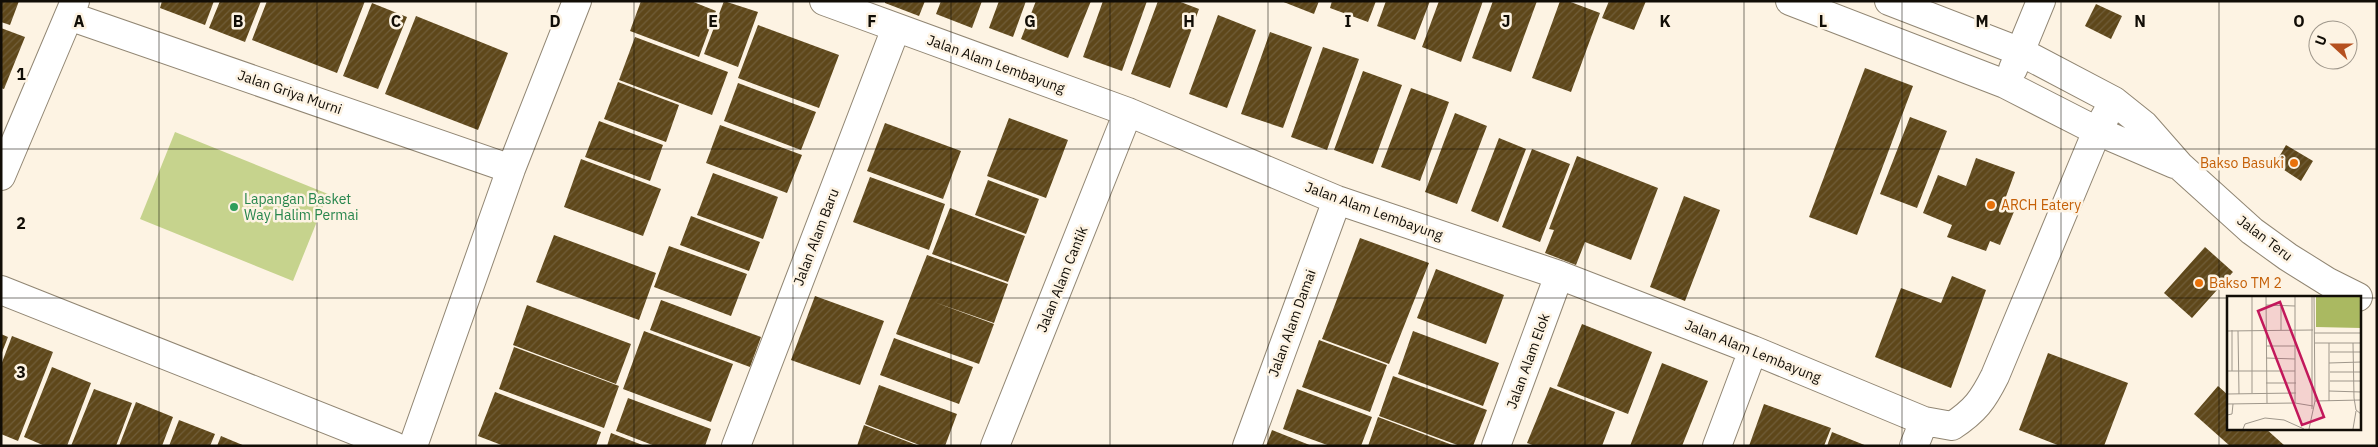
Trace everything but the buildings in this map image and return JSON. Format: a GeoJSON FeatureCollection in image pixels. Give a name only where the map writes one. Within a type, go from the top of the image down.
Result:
{"type":"FeatureCollection","features":[{"type":"Feature","properties":{"kind":"street"},"geometry":{"type":"LineString","coordinates":[[413,446],[511,169],[577,1]]}},
{"type":"Feature","properties":{"kind":"street","name":"Jalan Alam Lembayung"},"geometry":{"type":"LineString","coordinates":[[824,1],[1128,112],[1337,200],[1559,275],[1753,350],[1924,421],[1952,426],[1971,413],[1984,397],[1995,376],[2097,131]]}},
{"type":"Feature","properties":{"kind":"street"},"geometry":{"type":"LineString","coordinates":[[1790,1],[2005,84],[2097,131],[2180,166]]}},
{"type":"Feature","properties":{"kind":"street"},"geometry":{"type":"LineString","coordinates":[[1889,1],[2021,52],[2114,101],[2144,125],[2180,166]]}},
{"type":"Feature","properties":{"kind":"street"},"geometry":{"type":"LineString","coordinates":[[2005,84],[2021,52],[2042,1]]}},
{"type":"Feature","properties":{"kind":"street"},"geometry":{"type":"LineString","coordinates":[[1,176],[72,8]]}},
{"type":"Feature","properties":{"kind":"street","name":"Jalan Griya Murni"},"geometry":{"type":"LineString","coordinates":[[72,8],[511,169]]}},
{"type":"Feature","properties":{"kind":"street","name":"Jalan Alam Baru"},"geometry":{"type":"LineString","coordinates":[[736,446],[896,28]]}},
{"type":"Feature","properties":{"kind":"street"},"geometry":{"type":"LineString","coordinates":[[2097,131],[2114,101]]}},
{"type":"Feature","properties":{"kind":"street","name":"Jalan Alam Cantik"},"geometry":{"type":"LineString","coordinates":[[995,446],[1128,112]]}},
{"type":"Feature","properties":{"kind":"street","name":"Jalan Teru"},"geometry":{"type":"LineString","coordinates":[[2180,166],[2252,231],[2288,257],[2328,282],[2356,296]]}},
{"type":"Feature","properties":{"kind":"street","name":"Jalan Alam Damai"},"geometry":{"type":"LineString","coordinates":[[1247,446],[1337,200]]}},
{"type":"Feature","properties":{"kind":"street","name":"Jalan Alam Elok"},"geometry":{"type":"LineString","coordinates":[[1496,446],[1559,275]]}},
{"type":"Feature","properties":{"kind":"street"},"geometry":{"type":"LineString","coordinates":[[1,290],[394,446]]}},
{"type":"Feature","properties":{"kind":"street","name":"Jalan Teru"},"geometry":{"type":"LineString","coordinates":[[2360,298],[2377,307]]}},
{"type":"Feature","properties":{"kind":"street"},"geometry":{"type":"LineString","coordinates":[[1716,446],[1753,350]]}},
{"type":"Feature","properties":{"kind":"street"},"geometry":{"type":"LineString","coordinates":[[1914,446],[1924,421]]}},
{"type":"Feature","properties":{"kind":"green space","name":"Lapangan Basket Way Halim Permai"},"geometry":{"type":"Polygon","coordinates":[[[175,132],[328,194],[293,281],[140,219],[175,132]]]}},
{"type":"Feature","properties":{"kind":"place","name":"Bakso Basuki"},"geometry":{"type":"Point","coordinates":[2294,163]}},
{"type":"Feature","properties":{"kind":"place","name":"ARCH Eatery"},"geometry":{"type":"Point","coordinates":[1991,205]}},
{"type":"Feature","properties":{"kind":"place","name":"Lapangan Basket Way Halim Permai"},"geometry":{"type":"Point","coordinates":[234,207]}},
{"type":"Feature","properties":{"kind":"place","name":"Bakso TM 2"},"geometry":{"type":"Point","coordinates":[2199,283]}}]}
